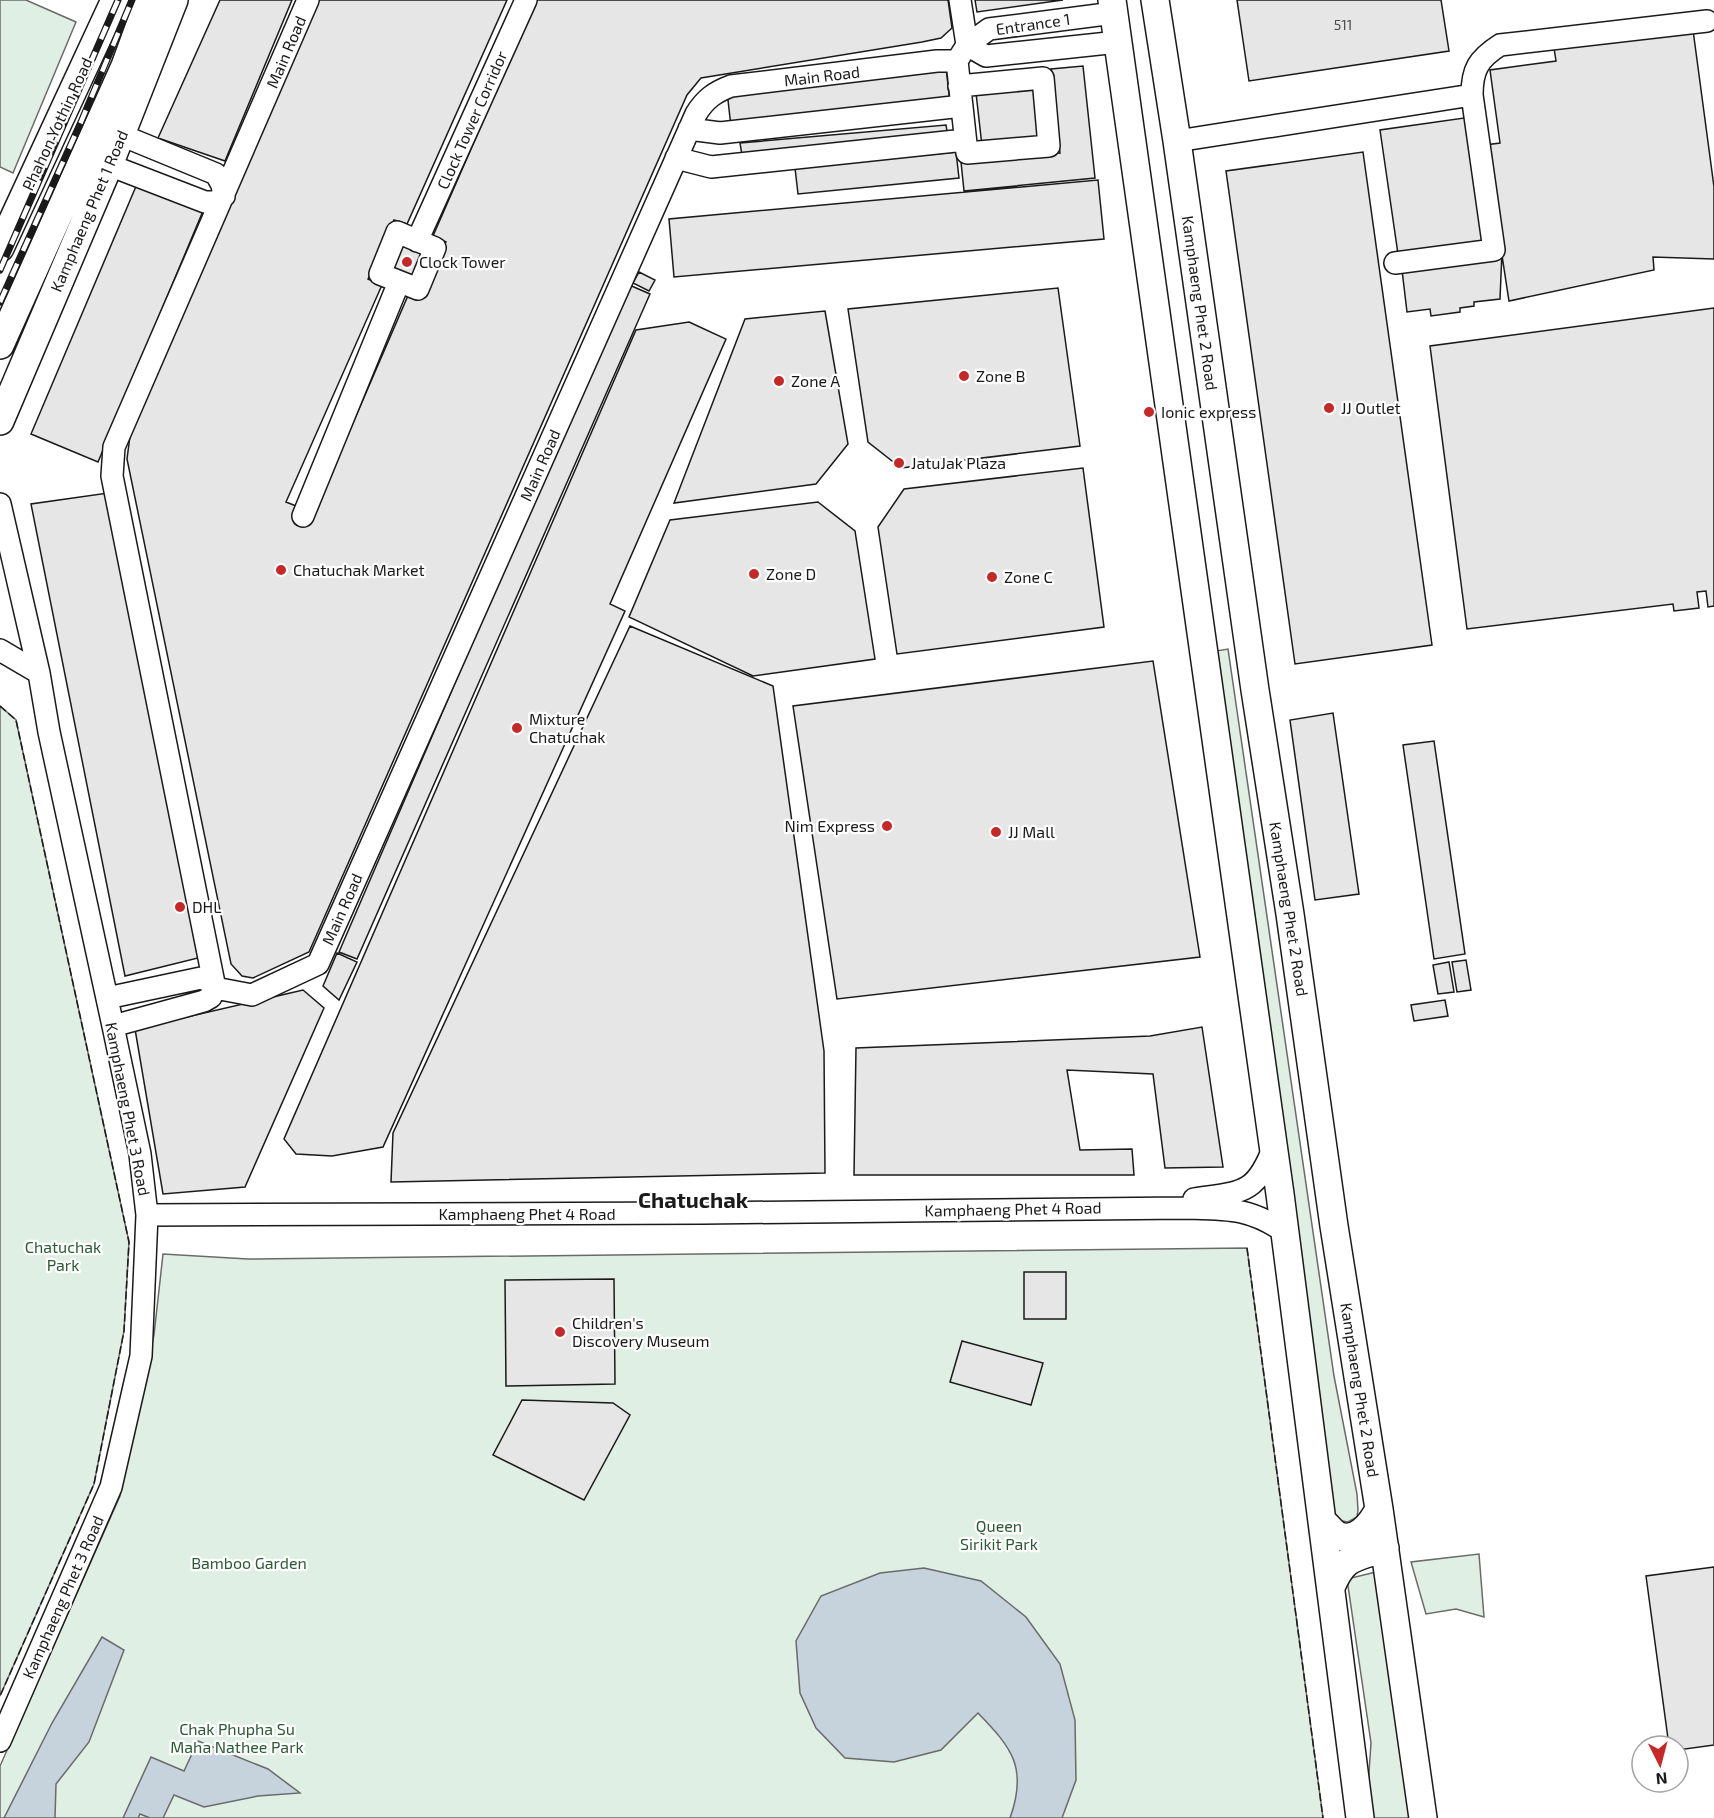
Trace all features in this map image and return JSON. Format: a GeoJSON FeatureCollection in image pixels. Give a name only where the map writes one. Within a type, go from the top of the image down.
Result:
{"type":"FeatureCollection","features":[{"type":"Feature","properties":{"kind":"main road","name":"Phahon Yothin Road"},"geometry":{"type":"LineString","coordinates":[[0,248],[115,0]]}},
{"type":"Feature","properties":{"kind":"main road"},"geometry":{"type":"LineString","coordinates":[[0,345],[125,66],[149,0]]}},
{"type":"Feature","properties":{"kind":"main road","name":"Kamphaeng Phet 1 Road"},"geometry":{"type":"LineString","coordinates":[[0,421],[109,165],[174,0]]}},
{"type":"Feature","properties":{"kind":"main road","name":"Kamphaeng Phet 2 Road"},"geometry":{"type":"LineString","coordinates":[[1155,0],[1178,141],[1255,690],[1290,914],[1334,1226],[1385,1548],[1423,1818]]}},
{"type":"Feature","properties":{"kind":"main road"},"geometry":{"type":"LineString","coordinates":[[1113,7],[1286,1233],[1360,1818]]}},
{"type":"Feature","properties":{"kind":"main road"},"geometry":{"type":"LineString","coordinates":[[1323,1521],[1337,1535],[1349,1537],[1364,1531],[1379,1509]]}},
{"type":"Feature","properties":{"kind":"main road"},"geometry":{"type":"LineString","coordinates":[[1331,1587],[1338,1571],[1347,1561],[1385,1548]]}},
{"type":"Feature","properties":{"kind":"street","name":"Main Road"},"geometry":{"type":"LineString","coordinates":[[308,0],[114,447],[112,476],[215,988],[252,995],[318,964],[676,158],[704,101],[718,91],[731,86],[937,61],[962,53]]}},
{"type":"Feature","properties":{"kind":"street","name":"Clock Tower Corridor"},"geometry":{"type":"LineString","coordinates":[[417,241],[526,0]]}},
{"type":"Feature","properties":{"kind":"street"},"geometry":{"type":"LineString","coordinates":[[689,129],[720,133],[960,96],[1043,78],[1049,146],[968,153],[960,96],[962,53],[960,0]]}},
{"type":"Feature","properties":{"kind":"street","name":"Entrance 1"},"geometry":{"type":"LineString","coordinates":[[962,53],[989,29],[1113,7]]}},
{"type":"Feature","properties":{"kind":"street"},"geometry":{"type":"LineString","coordinates":[[1395,263],[1494,250],[1472,96],[1472,77],[1487,53],[1500,45],[1707,21]]}},
{"type":"Feature","properties":{"kind":"street","name":"Entrance 1"},"geometry":{"type":"LineString","coordinates":[[962,53],[986,56],[1118,42]]}},
{"type":"Feature","properties":{"kind":"street"},"geometry":{"type":"LineString","coordinates":[[1178,141],[1472,96]]}},
{"type":"Feature","properties":{"kind":"street"},"geometry":{"type":"LineString","coordinates":[[109,165],[205,202],[215,202],[224,196],[222,185],[216,174],[121,135]]}},
{"type":"Feature","properties":{"kind":"street"},"geometry":{"type":"LineString","coordinates":[[676,158],[711,167],[965,140]]}},
{"type":"Feature","properties":{"kind":"street"},"geometry":{"type":"LineString","coordinates":[[397,232],[435,248],[418,290],[399,282],[380,273],[397,232]]}},
{"type":"Feature","properties":{"kind":"street"},"geometry":{"type":"LineString","coordinates":[[303,516],[399,282]]}},
{"type":"Feature","properties":{"kind":"street","name":"Kamphaeng Phet 3 Road"},"geometry":{"type":"LineString","coordinates":[[0,504],[39,673],[49,732],[140,1154],[147,1215],[141,1356],[111,1487],[0,1741]]}},
{"type":"Feature","properties":{"kind":"street"},"geometry":{"type":"LineString","coordinates":[[0,650],[39,673]]}},
{"type":"Feature","properties":{"kind":"street"},"geometry":{"type":"LineString","coordinates":[[107,998],[201,978],[211,982],[215,988],[211,997],[204,1001],[113,1026]]}},
{"type":"Feature","properties":{"kind":"street","name":"Kamphaeng Phet 4 Road"},"geometry":{"type":"LineString","coordinates":[[1122,1208],[1215,1196],[1247,1189],[1258,1179],[1274,1146]]}},
{"type":"Feature","properties":{"kind":"street","name":"Kamphaeng Phet 4 Road"},"geometry":{"type":"LineString","coordinates":[[147,1215],[702,1213],[1122,1208],[1236,1210],[1267,1220],[1286,1233]]}},
{"type":"Feature","properties":{"kind":"green space"},"geometry":{"type":"Polygon","coordinates":[[[0,0],[26,0],[76,22],[13,173],[0,167],[0,0]]]}},
{"type":"Feature","properties":{"kind":"green space"},"geometry":{"type":"Polygon","coordinates":[[[1228,649],[1334,1376],[1357,1494],[1357,1517],[1348,1522],[1336,1520],[1331,1513],[1216,651],[1228,649]]]}},
{"type":"Feature","properties":{"kind":"green space","name":"Chatuchak Park"},"geometry":{"type":"Polygon","coordinates":[[[0,706],[16,720],[129,1242],[124,1331],[94,1484],[0,1696],[0,706]]]}},
{"type":"Feature","properties":{"kind":"green space","name":"Queen Sirikit Park"},"geometry":{"type":"Polygon","coordinates":[[[1247,1248],[1323,1818],[0,1818],[0,1766],[120,1496],[154,1335],[163,1254],[248,1259],[1247,1248]]]}},
{"type":"Feature","properties":{"kind":"green space"},"geometry":{"type":"Polygon","coordinates":[[[1479,1554],[1484,1617],[1456,1609],[1426,1614],[1411,1562],[1479,1554]]]}},
{"type":"Feature","properties":{"kind":"green space"},"geometry":{"type":"Polygon","coordinates":[[[1376,1572],[1413,1818],[1372,1818],[1368,1787],[1371,1743],[1347,1579],[1376,1572]]]}},
{"type":"Feature","properties":{"kind":"shaded area"},"geometry":{"type":"Polygon","coordinates":[[[924,1568],[981,1581],[1026,1617],[1060,1664],[1075,1720],[1076,1780],[1062,1818],[1010,1818],[1017,1785],[1014,1760],[1000,1737],[978,1713],[941,1750],[894,1762],[845,1758],[816,1728],[800,1693],[796,1641],[821,1596],[880,1573],[924,1568]]]}},
{"type":"Feature","properties":{"kind":"shaded area"},"geometry":{"type":"Polygon","coordinates":[[[102,1637],[124,1650],[89,1742],[56,1784],[55,1818],[4,1818],[52,1723],[102,1637]]]}},
{"type":"Feature","properties":{"kind":"shaded area"},"geometry":{"type":"Polygon","coordinates":[[[198,1741],[268,1769],[300,1793],[258,1796],[204,1807],[174,1795],[163,1818],[150,1818],[140,1814],[138,1818],[123,1818],[151,1757],[184,1771],[198,1741]]]}},
{"type":"Feature","properties":{"kind":"building"},"geometry":{"type":"Polygon","coordinates":[[[220,0],[292,0],[225,161],[158,138],[220,0]]]}},
{"type":"Feature","properties":{"kind":"building"},"geometry":{"type":"Polygon","coordinates":[[[317,0],[507,0],[407,224],[394,220],[368,279],[382,285],[286,502],[314,513],[410,291],[424,295],[446,242],[433,236],[536,0],[948,0],[952,28],[941,38],[922,42],[701,78],[687,95],[309,952],[253,978],[242,976],[231,964],[127,459],[130,436],[317,0]]]}},
{"type":"Feature","properties":{"kind":"building"},"geometry":{"type":"Polygon","coordinates":[[[975,0],[1063,0],[977,12],[975,0]]]}},
{"type":"Feature","properties":{"kind":"building"},"geometry":{"type":"Polygon","coordinates":[[[1237,0],[1441,0],[1449,51],[1249,81],[1237,0]]]}},
{"type":"Feature","properties":{"kind":"building"},"geometry":{"type":"Polygon","coordinates":[[[1693,30],[1714,187],[1714,259],[1653,257],[1654,270],[1509,301],[1485,145],[1500,143],[1490,70],[1556,61],[1554,48],[1693,30]]]}},
{"type":"Feature","properties":{"kind":"building"},"geometry":{"type":"Polygon","coordinates":[[[1083,66],[1095,178],[964,191],[961,162],[1060,153],[1051,69],[1083,66]]]}},
{"type":"Feature","properties":{"kind":"building"},"geometry":{"type":"Polygon","coordinates":[[[946,67],[950,103],[731,127],[727,91],[946,67]]]}},
{"type":"Feature","properties":{"kind":"building"},"geometry":{"type":"Polygon","coordinates":[[[1033,86],[1039,140],[982,146],[976,93],[1033,86]]]}},
{"type":"Feature","properties":{"kind":"building"},"geometry":{"type":"Polygon","coordinates":[[[1471,117],[1488,241],[1398,254],[1380,130],[1471,117]]]}},
{"type":"Feature","properties":{"kind":"building"},"geometry":{"type":"Polygon","coordinates":[[[946,125],[948,137],[742,155],[740,143],[946,125]]]}},
{"type":"Feature","properties":{"kind":"building"},"geometry":{"type":"Polygon","coordinates":[[[956,152],[959,178],[798,194],[795,168],[956,152]]]}},
{"type":"Feature","properties":{"kind":"building","name":"JJ Outlet"},"geometry":{"type":"Polygon","coordinates":[[[1363,152],[1432,645],[1295,664],[1226,171],[1363,152]]]}},
{"type":"Feature","properties":{"kind":"building"},"geometry":{"type":"Polygon","coordinates":[[[1098,180],[1104,239],[674,277],[669,219],[1098,180]]]}},
{"type":"Feature","properties":{"kind":"building"},"geometry":{"type":"Polygon","coordinates":[[[137,184],[203,211],[98,462],[31,434],[137,184]]]}},
{"type":"Feature","properties":{"kind":"building","name":"Clock Tower"},"geometry":{"type":"Polygon","coordinates":[[[400,245],[425,254],[414,279],[390,269],[400,245]]]}},
{"type":"Feature","properties":{"kind":"building"},"geometry":{"type":"Polygon","coordinates":[[[1502,252],[1500,299],[1474,302],[1474,306],[1460,308],[1460,312],[1431,316],[1430,309],[1407,312],[1402,270],[1502,252]]]}},
{"type":"Feature","properties":{"kind":"building"},"geometry":{"type":"Polygon","coordinates":[[[639,272],[655,280],[649,291],[633,283],[639,272]]]}},
{"type":"Feature","properties":{"kind":"building"},"geometry":{"type":"Polygon","coordinates":[[[627,284],[650,294],[357,959],[339,952],[627,284]]]}},
{"type":"Feature","properties":{"kind":"building","name":"Zone B"},"geometry":{"type":"Polygon","coordinates":[[[1058,288],[1080,446],[901,468],[868,442],[848,309],[1058,288]]]}},
{"type":"Feature","properties":{"kind":"building"},"geometry":{"type":"Polygon","coordinates":[[[1714,308],[1714,606],[1708,607],[1706,591],[1697,592],[1699,608],[1674,611],[1673,604],[1467,629],[1430,346],[1714,308]]]}},
{"type":"Feature","properties":{"kind":"building","name":"Zone A"},"geometry":{"type":"Polygon","coordinates":[[[825,311],[848,444],[816,484],[674,503],[745,319],[825,311]]]}},
{"type":"Feature","properties":{"kind":"building","name":"Mixture Chatuchak"},"geometry":{"type":"Polygon","coordinates":[[[689,322],[726,339],[610,604],[625,611],[383,1147],[332,1156],[296,1154],[284,1139],[636,330],[689,322]]]}},
{"type":"Feature","properties":{"kind":"building","name":"Zone C"},"geometry":{"type":"Polygon","coordinates":[[[1083,468],[1104,627],[897,654],[878,527],[904,489],[1083,468]]]}},
{"type":"Feature","properties":{"kind":"building"},"geometry":{"type":"Polygon","coordinates":[[[108,493],[198,958],[125,976],[31,504],[108,493]]]}},
{"type":"Feature","properties":{"kind":"building","name":"Zone D"},"geometry":{"type":"Polygon","coordinates":[[[818,502],[855,531],[875,659],[753,676],[629,617],[670,520],[818,502]]]}},
{"type":"Feature","properties":{"kind":"building"},"geometry":{"type":"Polygon","coordinates":[[[630,626],[773,686],[824,1051],[825,1173],[391,1182],[393,1133],[630,626]]]}},
{"type":"Feature","properties":{"kind":"building","name":"JJ Mall"},"geometry":{"type":"Polygon","coordinates":[[[1153,661],[1200,957],[837,999],[793,706],[1153,661]]]}},
{"type":"Feature","properties":{"kind":"building"},"geometry":{"type":"Polygon","coordinates":[[[1333,713],[1359,894],[1315,900],[1290,720],[1333,713]]]}},
{"type":"Feature","properties":{"kind":"building"},"geometry":{"type":"Polygon","coordinates":[[[1434,741],[1465,954],[1434,959],[1403,745],[1434,741]]]}},
{"type":"Feature","properties":{"kind":"building"},"geometry":{"type":"Polygon","coordinates":[[[337,953],[357,962],[339,1000],[323,986],[337,953]]]}},
{"type":"Feature","properties":{"kind":"building"},"geometry":{"type":"Polygon","coordinates":[[[1466,960],[1471,990],[1457,992],[1452,962],[1466,960]]]}},
{"type":"Feature","properties":{"kind":"building"},"geometry":{"type":"Polygon","coordinates":[[[1449,962],[1454,992],[1438,994],[1433,965],[1449,962]]]}},
{"type":"Feature","properties":{"kind":"building"},"geometry":{"type":"Polygon","coordinates":[[[303,990],[324,1008],[245,1187],[163,1194],[135,1029],[303,990]]]}},
{"type":"Feature","properties":{"kind":"building"},"geometry":{"type":"Polygon","coordinates":[[[1445,1000],[1448,1016],[1414,1021],[1411,1005],[1445,1000]]]}},
{"type":"Feature","properties":{"kind":"building"},"geometry":{"type":"Polygon","coordinates":[[[1202,1027],[1223,1167],[1165,1168],[1153,1074],[1067,1070],[1080,1150],[1132,1149],[1134,1175],[854,1175],[856,1048],[1150,1036],[1202,1027]]]}},
{"type":"Feature","properties":{"kind":"building"},"geometry":{"type":"Polygon","coordinates":[[[1024,1272],[1066,1272],[1066,1319],[1024,1319],[1024,1272]]]}},
{"type":"Feature","properties":{"kind":"building","name":"Children's Discovery Museum"},"geometry":{"type":"Polygon","coordinates":[[[614,1279],[615,1384],[506,1386],[505,1280],[614,1279]]]}},
{"type":"Feature","properties":{"kind":"building"},"geometry":{"type":"Polygon","coordinates":[[[962,1341],[1043,1363],[1031,1405],[950,1382],[962,1341]]]}},
{"type":"Feature","properties":{"kind":"building"},"geometry":{"type":"Polygon","coordinates":[[[522,1400],[613,1403],[630,1415],[584,1500],[493,1455],[522,1400]]]}},
{"type":"Feature","properties":{"kind":"building"},"geometry":{"type":"Polygon","coordinates":[[[1714,1567],[1714,1745],[1690,1748],[1690,1734],[1667,1734],[1646,1576],[1714,1567]]]}},
{"type":"Feature","properties":{"kind":"railway"},"geometry":{"type":"LineString","coordinates":[[0,270],[118,0]]}},
{"type":"Feature","properties":{"kind":"railway"},"geometry":{"type":"LineString","coordinates":[[0,302],[81,122],[132,0]]}},
{"type":"Feature","properties":{"kind":"fence"},"geometry":{"type":"LineString","coordinates":[[0,706],[16,720],[129,1242],[124,1331],[94,1484],[0,1696]]}},
{"type":"Feature","properties":{"kind":"fence"},"geometry":{"type":"LineString","coordinates":[[1247,1248],[1323,1818]]}},
{"type":"Feature","properties":{"kind":"place","name":"Clock Tower"},"geometry":{"type":"Point","coordinates":[407,262]}},
{"type":"Feature","properties":{"kind":"place","name":"Zone B"},"geometry":{"type":"Point","coordinates":[964,376]}},
{"type":"Feature","properties":{"kind":"place","name":"Zone A"},"geometry":{"type":"Point","coordinates":[779,381]}},
{"type":"Feature","properties":{"kind":"place","name":"JJ Outlet"},"geometry":{"type":"Point","coordinates":[1329,408]}},
{"type":"Feature","properties":{"kind":"place","name":"Ionic express"},"geometry":{"type":"Point","coordinates":[1149,412]}},
{"type":"Feature","properties":{"kind":"place","name":"JatuJak Plaza"},"geometry":{"type":"Point","coordinates":[899,463]}},
{"type":"Feature","properties":{"kind":"place","name":"Chatuchak Market"},"geometry":{"type":"Point","coordinates":[281,570]}},
{"type":"Feature","properties":{"kind":"place","name":"Zone D"},"geometry":{"type":"Point","coordinates":[754,574]}},
{"type":"Feature","properties":{"kind":"place","name":"Zone C"},"geometry":{"type":"Point","coordinates":[992,577]}},
{"type":"Feature","properties":{"kind":"place","name":"Mixture Chatuchak"},"geometry":{"type":"Point","coordinates":[517,728]}},
{"type":"Feature","properties":{"kind":"place","name":"Nim Express"},"geometry":{"type":"Point","coordinates":[887,826]}},
{"type":"Feature","properties":{"kind":"place","name":"JJ Mall"},"geometry":{"type":"Point","coordinates":[996,832]}},
{"type":"Feature","properties":{"kind":"place","name":"DHL"},"geometry":{"type":"Point","coordinates":[180,907]}},
{"type":"Feature","properties":{"kind":"place","name":"Children's Discovery Museum"},"geometry":{"type":"Point","coordinates":[560,1332]}},
{"type":"Feature","properties":{"kind":"district","name":"Chatuchak"},"geometry":{"type":"Point","coordinates":[693,1200]}},
{"type":"Feature","properties":{"kind":"park label","name":"Bamboo Garden"},"geometry":{"type":"Point","coordinates":[249,1563]}},
{"type":"Feature","properties":{"kind":"park label","name":"Chak Phupha Su Maha Nathee Park"},"geometry":{"type":"Point","coordinates":[237,1738]}}]}
